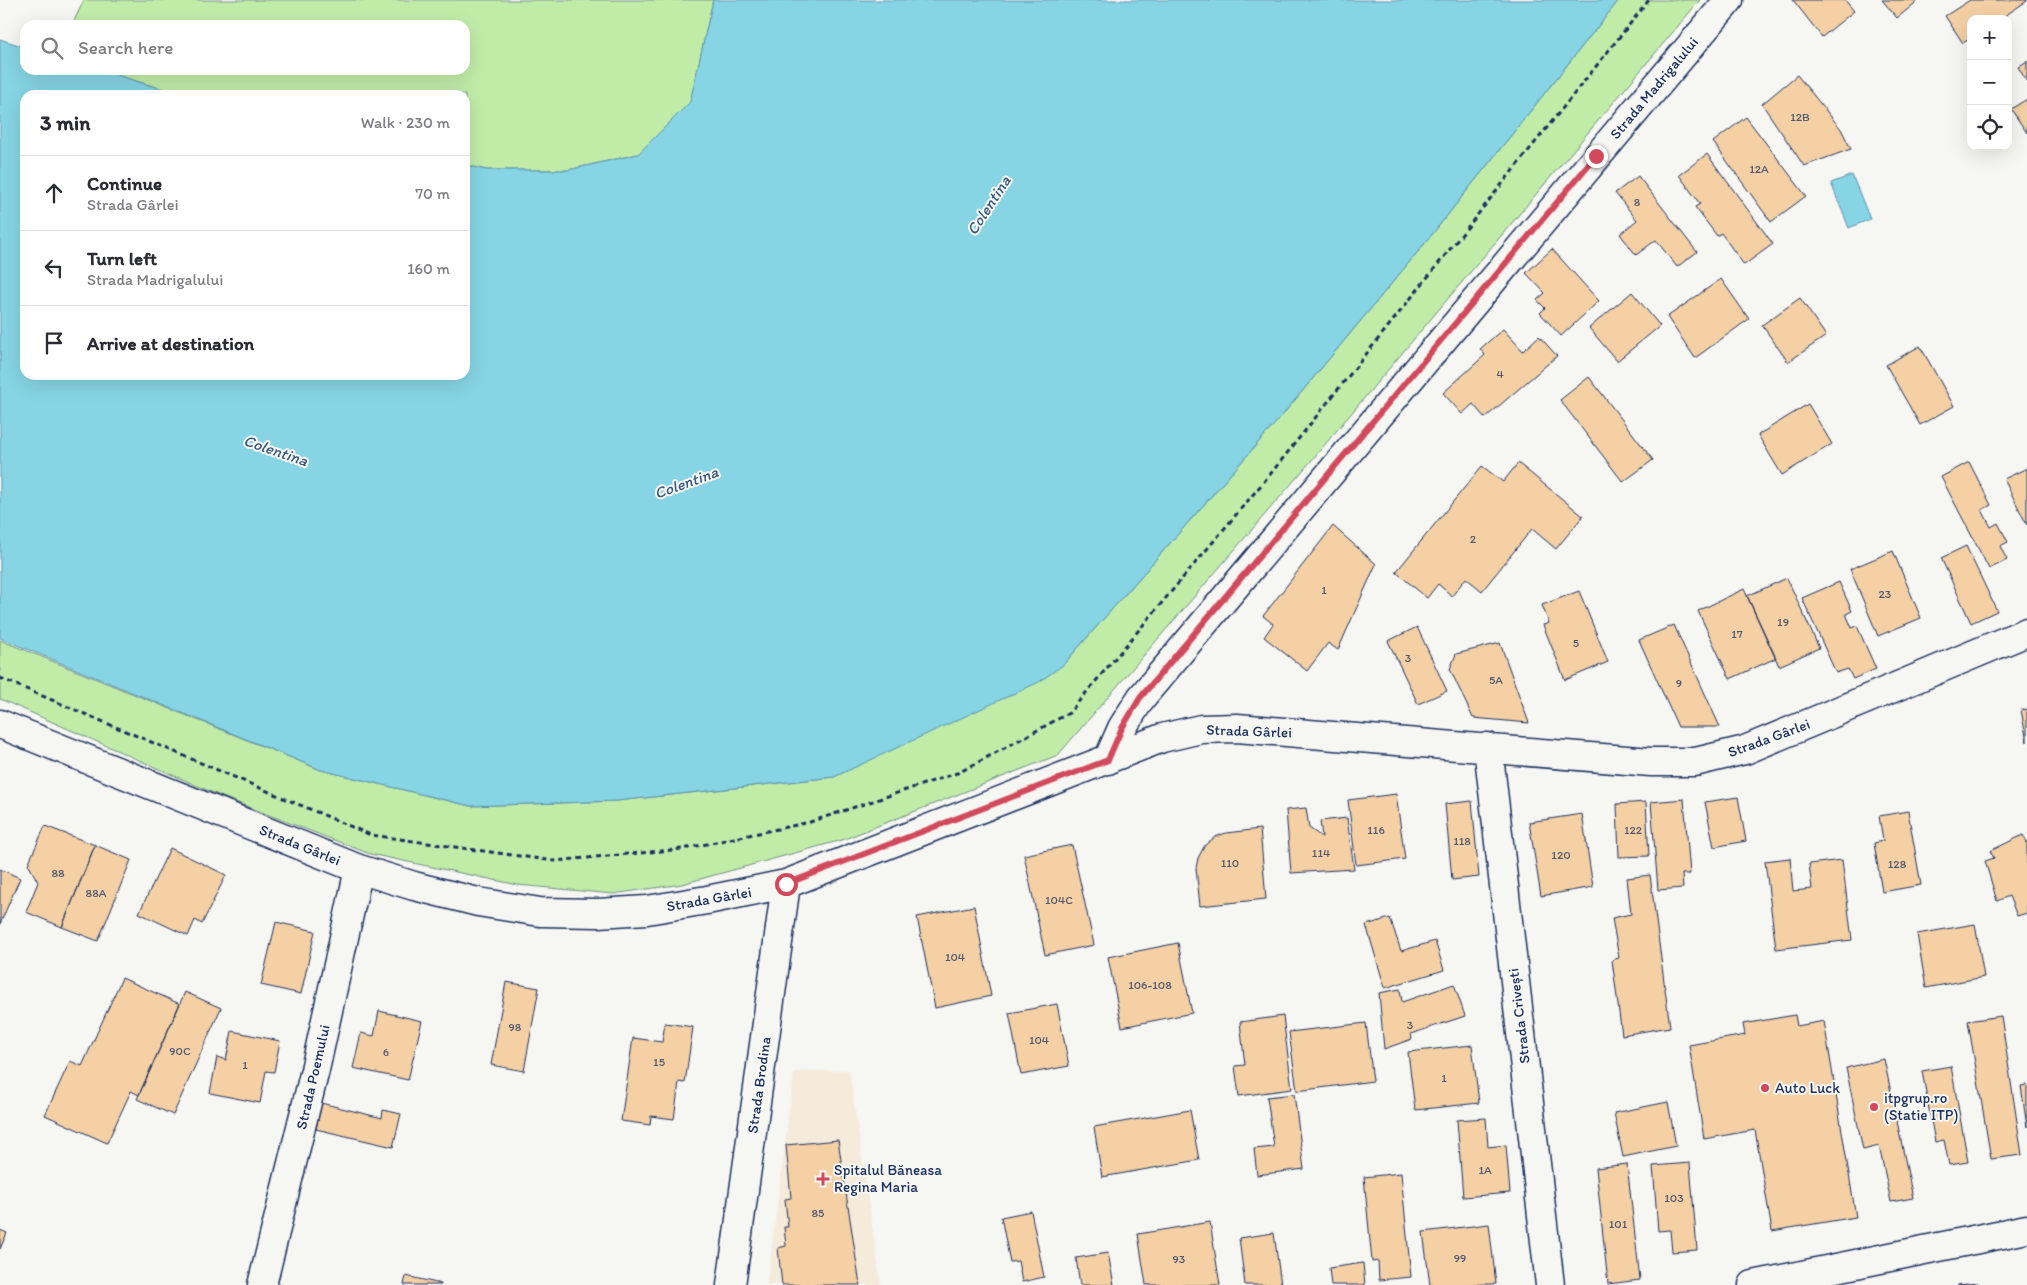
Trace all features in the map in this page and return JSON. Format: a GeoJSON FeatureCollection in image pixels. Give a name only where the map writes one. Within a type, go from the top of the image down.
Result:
{"type":"FeatureCollection","features":[{"type":"Feature","properties":{"kind":"street","name":"Strada Madrigalului"},"geometry":{"type":"LineString","coordinates":[[1108,760],[1122,728],[1140,698],[1729,0]]}},
{"type":"Feature","properties":{"kind":"street","name":"Strada Gârlei"},"geometry":{"type":"LineString","coordinates":[[0,724],[359,869],[460,898],[540,912],[598,913],[647,910],[786,884],[1162,738],[1201,729],[1237,728],[1488,747],[1651,762],[1695,762],[1745,750],[2027,632]]}},
{"type":"Feature","properties":{"kind":"street","name":"Strada Crivești"},"geometry":{"type":"LineString","coordinates":[[1488,747],[1550,1285]]}},
{"type":"Feature","properties":{"kind":"street","name":"Strada Poemului"},"geometry":{"type":"LineString","coordinates":[[262,1285],[315,1070],[359,869]]}},
{"type":"Feature","properties":{"kind":"street","name":"Strada Brodina"},"geometry":{"type":"LineString","coordinates":[[731,1285],[786,884]]}},
{"type":"Feature","properties":{"kind":"street"},"geometry":{"type":"LineString","coordinates":[[1753,1285],[2027,1229]]}},
{"type":"Feature","properties":{"kind":"path"},"geometry":{"type":"LineString","coordinates":[[0,678],[371,835],[554,861],[683,849],[792,826],[960,772],[1069,713],[1272,472],[1649,0]]}},
{"type":"Feature","properties":{"kind":"shaded area","name":"Spitalul Băneasa Regina Maria"},"geometry":{"type":"Polygon","coordinates":[[[849,1070],[881,1285],[767,1285],[794,1072],[849,1070]]]}},
{"type":"Feature","properties":{"kind":"green space"},"geometry":{"type":"Polygon","coordinates":[[[84,0],[713,0],[690,103],[638,154],[568,170],[486,170],[470,166],[470,90],[166,90],[116,75],[470,75],[470,20],[74,20],[84,0]]]}},
{"type":"Feature","properties":{"kind":"green space"},"geometry":{"type":"Polygon","coordinates":[[[1619,0],[1700,0],[1311,461],[1058,755],[842,840],[682,884],[613,894],[518,885],[370,854],[225,798],[0,699],[0,640],[321,770],[470,806],[617,801],[834,777],[1063,665],[1280,418],[1426,242],[1619,0]]]}},
{"type":"Feature","properties":{"kind":"water","name":"Colentina"},"geometry":{"type":"Polygon","coordinates":[[[713,0],[1619,0],[1426,242],[1280,418],[1063,665],[1039,682],[834,777],[617,801],[470,806],[321,770],[0,638],[0,39],[20,45],[20,75],[116,75],[166,90],[20,90],[20,380],[470,380],[470,166],[486,170],[568,170],[638,154],[690,102],[713,0]]]}},
{"type":"Feature","properties":{"kind":"water"},"geometry":{"type":"Polygon","coordinates":[[[1852,175],[1870,219],[1849,228],[1831,183],[1852,175]]]}},
{"type":"Feature","properties":{"kind":"building"},"geometry":{"type":"Polygon","coordinates":[[[1793,0],[1845,0],[1854,11],[1822,37],[1793,0]]]}},
{"type":"Feature","properties":{"kind":"building"},"geometry":{"type":"Polygon","coordinates":[[[1882,0],[1919,0],[1897,18],[1882,0]]]}},
{"type":"Feature","properties":{"kind":"building"},"geometry":{"type":"Polygon","coordinates":[[[1970,0],[2027,0],[2006,15],[1967,15],[1967,40],[1963,43],[1945,16],[1970,0]]]}},
{"type":"Feature","properties":{"kind":"building"},"geometry":{"type":"Polygon","coordinates":[[[2027,61],[2027,82],[2018,67],[2027,61]]]}},
{"type":"Feature","properties":{"kind":"building"},"geometry":{"type":"Polygon","coordinates":[[[1797,75],[1841,129],[1851,149],[1804,166],[1762,104],[1797,75]]]}},
{"type":"Feature","properties":{"kind":"building"},"geometry":{"type":"Polygon","coordinates":[[[2027,99],[2027,133],[2012,110],[2012,108],[2027,99]]]}},
{"type":"Feature","properties":{"kind":"building"},"geometry":{"type":"Polygon","coordinates":[[[1746,117],[1806,196],[1771,222],[1713,142],[1746,117]]]}},
{"type":"Feature","properties":{"kind":"building"},"geometry":{"type":"Polygon","coordinates":[[[1707,154],[1773,244],[1744,265],[1721,233],[1717,236],[1695,207],[1700,204],[1679,175],[1707,154]]]}},
{"type":"Feature","properties":{"kind":"building"},"geometry":{"type":"Polygon","coordinates":[[[1638,176],[1697,252],[1677,267],[1656,240],[1636,255],[1620,234],[1637,220],[1615,193],[1638,176]]]}},
{"type":"Feature","properties":{"kind":"building"},"geometry":{"type":"Polygon","coordinates":[[[1552,249],[1599,301],[1561,336],[1540,313],[1545,308],[1537,300],[1545,293],[1526,273],[1552,249]]]}},
{"type":"Feature","properties":{"kind":"building"},"geometry":{"type":"Polygon","coordinates":[[[1721,279],[1749,319],[1695,358],[1667,317],[1721,279]]]}},
{"type":"Feature","properties":{"kind":"building"},"geometry":{"type":"Polygon","coordinates":[[[1632,292],[1660,326],[1617,361],[1589,328],[1632,292]]]}},
{"type":"Feature","properties":{"kind":"building"},"geometry":{"type":"Polygon","coordinates":[[[1800,298],[1826,336],[1788,362],[1762,325],[1800,298]]]}},
{"type":"Feature","properties":{"kind":"building"},"geometry":{"type":"Polygon","coordinates":[[[1503,329],[1523,351],[1539,336],[1557,356],[1485,418],[1473,404],[1462,414],[1443,393],[1485,355],[1480,349],[1503,329]]]}},
{"type":"Feature","properties":{"kind":"building"},"geometry":{"type":"Polygon","coordinates":[[[1920,346],[1954,406],[1920,425],[1886,365],[1920,346]]]}},
{"type":"Feature","properties":{"kind":"building"},"geometry":{"type":"Polygon","coordinates":[[[1589,377],[1653,460],[1623,482],[1560,400],[1589,377]]]}},
{"type":"Feature","properties":{"kind":"building"},"geometry":{"type":"Polygon","coordinates":[[[1808,404],[1832,444],[1782,475],[1758,435],[1808,404]]]}},
{"type":"Feature","properties":{"kind":"building"},"geometry":{"type":"Polygon","coordinates":[[[1969,462],[1991,505],[1982,510],[1991,527],[1998,523],[2008,542],[2000,546],[2007,560],[1989,569],[1941,477],[1969,462]]]}},
{"type":"Feature","properties":{"kind":"building"},"geometry":{"type":"Polygon","coordinates":[[[1518,463],[1583,516],[1556,549],[1532,529],[1482,591],[1466,578],[1452,596],[1438,584],[1427,598],[1396,572],[1482,466],[1503,482],[1518,463]]]}},
{"type":"Feature","properties":{"kind":"building"},"geometry":{"type":"Polygon","coordinates":[[[2027,468],[2027,525],[2004,479],[2027,468]]]}},
{"type":"Feature","properties":{"kind":"building"},"geometry":{"type":"Polygon","coordinates":[[[1333,526],[1376,564],[1338,650],[1328,643],[1307,671],[1264,637],[1273,624],[1263,616],[1333,526]]]}},
{"type":"Feature","properties":{"kind":"building"},"geometry":{"type":"Polygon","coordinates":[[[1966,546],[1997,611],[1971,623],[1941,558],[1966,546]]]}},
{"type":"Feature","properties":{"kind":"building"},"geometry":{"type":"Polygon","coordinates":[[[1893,551],[1921,618],[1878,636],[1850,569],[1893,551]]]}},
{"type":"Feature","properties":{"kind":"building"},"geometry":{"type":"Polygon","coordinates":[[[1787,578],[1819,648],[1779,666],[1747,596],[1787,578]]]}},
{"type":"Feature","properties":{"kind":"building"},"geometry":{"type":"Polygon","coordinates":[[[1839,582],[1852,611],[1846,614],[1852,628],[1857,626],[1876,669],[1853,679],[1848,669],[1836,673],[1802,598],[1839,582]]]}},
{"type":"Feature","properties":{"kind":"building"},"geometry":{"type":"Polygon","coordinates":[[[1744,589],[1776,658],[1730,679],[1698,611],[1744,589]]]}},
{"type":"Feature","properties":{"kind":"building"},"geometry":{"type":"Polygon","coordinates":[[[1579,591],[1608,662],[1565,680],[1543,625],[1549,623],[1542,605],[1579,591]]]}},
{"type":"Feature","properties":{"kind":"building"},"geometry":{"type":"Polygon","coordinates":[[[1674,625],[1720,727],[1678,727],[1639,640],[1674,625]]]}},
{"type":"Feature","properties":{"kind":"building"},"geometry":{"type":"Polygon","coordinates":[[[1417,627],[1447,691],[1418,704],[1388,641],[1417,627]]]}},
{"type":"Feature","properties":{"kind":"building"},"geometry":{"type":"Polygon","coordinates":[[[1500,643],[1529,723],[1473,718],[1450,669],[1456,654],[1500,643]]]}},
{"type":"Feature","properties":{"kind":"building"},"geometry":{"type":"Polygon","coordinates":[[[2027,709],[2027,742],[2021,710],[2027,709]]]}},
{"type":"Feature","properties":{"kind":"building"},"geometry":{"type":"Polygon","coordinates":[[[1396,794],[1405,859],[1356,865],[1348,800],[1396,794]]]}},
{"type":"Feature","properties":{"kind":"building"},"geometry":{"type":"Polygon","coordinates":[[[1738,797],[1746,841],[1714,847],[1705,802],[1738,797]]]}},
{"type":"Feature","properties":{"kind":"building"},"geometry":{"type":"Polygon","coordinates":[[[1684,799],[1690,874],[1682,874],[1683,888],[1658,890],[1651,802],[1684,799]]]}},
{"type":"Feature","properties":{"kind":"building"},"geometry":{"type":"Polygon","coordinates":[[[1472,801],[1479,877],[1452,880],[1445,804],[1472,801]]]}},
{"type":"Feature","properties":{"kind":"building"},"geometry":{"type":"Polygon","coordinates":[[[1646,802],[1649,856],[1619,857],[1617,804],[1646,802]]]}},
{"type":"Feature","properties":{"kind":"building"},"geometry":{"type":"Polygon","coordinates":[[[1306,808],[1309,828],[1322,837],[1320,821],[1347,818],[1354,869],[1291,873],[1286,810],[1306,808]]]}},
{"type":"Feature","properties":{"kind":"building"},"geometry":{"type":"Polygon","coordinates":[[[1908,811],[1921,885],[1882,892],[1874,843],[1883,841],[1879,816],[1908,811]]]}},
{"type":"Feature","properties":{"kind":"building"},"geometry":{"type":"Polygon","coordinates":[[[1582,814],[1593,887],[1541,896],[1529,822],[1582,814]]]}},
{"type":"Feature","properties":{"kind":"building"},"geometry":{"type":"Polygon","coordinates":[[[45,826],[95,845],[62,927],[26,912],[38,882],[28,864],[45,826]]]}},
{"type":"Feature","properties":{"kind":"building"},"geometry":{"type":"Polygon","coordinates":[[[1260,829],[1266,899],[1200,906],[1196,868],[1198,858],[1205,845],[1215,837],[1226,833],[1260,829]]]}},
{"type":"Feature","properties":{"kind":"building"},"geometry":{"type":"Polygon","coordinates":[[[2023,835],[2027,843],[2027,913],[2017,916],[2009,896],[1997,901],[1985,861],[1994,858],[1990,851],[2023,835]]]}},
{"type":"Feature","properties":{"kind":"building"},"geometry":{"type":"Polygon","coordinates":[[[95,845],[131,860],[98,941],[62,927],[95,845]]]}},
{"type":"Feature","properties":{"kind":"building"},"geometry":{"type":"Polygon","coordinates":[[[1072,845],[1094,945],[1045,955],[1024,855],[1072,845]]]}},
{"type":"Feature","properties":{"kind":"building"},"geometry":{"type":"Polygon","coordinates":[[[170,848],[226,875],[202,924],[195,920],[188,936],[139,913],[170,848]]]}},
{"type":"Feature","properties":{"kind":"building"},"geometry":{"type":"Polygon","coordinates":[[[1790,858],[1793,891],[1812,889],[1809,864],[1842,860],[1852,940],[1776,949],[1765,861],[1790,858]]]}},
{"type":"Feature","properties":{"kind":"building"},"geometry":{"type":"Polygon","coordinates":[[[0,869],[20,878],[0,924],[0,869]]]}},
{"type":"Feature","properties":{"kind":"building"},"geometry":{"type":"Polygon","coordinates":[[[1650,875],[1670,1027],[1622,1035],[1612,960],[1619,958],[1612,918],[1631,914],[1627,878],[1650,875]]]}},
{"type":"Feature","properties":{"kind":"building"},"geometry":{"type":"Polygon","coordinates":[[[974,906],[991,996],[935,1008],[917,917],[974,906]]]}},
{"type":"Feature","properties":{"kind":"building"},"geometry":{"type":"Polygon","coordinates":[[[1390,918],[1401,951],[1435,941],[1444,970],[1385,988],[1366,925],[1390,918]]]}},
{"type":"Feature","properties":{"kind":"building"},"geometry":{"type":"Polygon","coordinates":[[[276,922],[315,931],[301,994],[261,985],[276,922]]]}},
{"type":"Feature","properties":{"kind":"building"},"geometry":{"type":"Polygon","coordinates":[[[1975,924],[1984,977],[1926,988],[1917,934],[1975,924]]]}},
{"type":"Feature","properties":{"kind":"building"},"geometry":{"type":"Polygon","coordinates":[[[1178,943],[1192,1013],[1122,1027],[1108,957],[1178,943]]]}},
{"type":"Feature","properties":{"kind":"building"},"geometry":{"type":"Polygon","coordinates":[[[122,978],[180,1004],[139,1095],[131,1091],[107,1143],[45,1115],[70,1061],[82,1066],[122,978]]]}},
{"type":"Feature","properties":{"kind":"building"},"geometry":{"type":"Polygon","coordinates":[[[506,982],[539,988],[524,1071],[491,1065],[506,982]]]}},
{"type":"Feature","properties":{"kind":"building"},"geometry":{"type":"Polygon","coordinates":[[[1454,984],[1465,1016],[1411,1034],[1412,1039],[1384,1049],[1379,993],[1400,989],[1402,1002],[1454,984]]]}},
{"type":"Feature","properties":{"kind":"building"},"geometry":{"type":"Polygon","coordinates":[[[185,992],[221,1008],[173,1115],[137,1099],[185,992]]]}},
{"type":"Feature","properties":{"kind":"building"},"geometry":{"type":"Polygon","coordinates":[[[1057,1004],[1069,1066],[1021,1075],[1009,1013],[1057,1004]]]}},
{"type":"Feature","properties":{"kind":"building"},"geometry":{"type":"Polygon","coordinates":[[[379,1011],[422,1021],[408,1080],[353,1068],[361,1033],[374,1036],[379,1011]]]}},
{"type":"Feature","properties":{"kind":"building","name":"Auto Luck"},"geometry":{"type":"Polygon","coordinates":[[[1795,1015],[1797,1026],[1824,1021],[1856,1217],[1772,1231],[1755,1130],[1704,1139],[1689,1045],[1745,1035],[1743,1024],[1795,1015]]]}},
{"type":"Feature","properties":{"kind":"building"},"geometry":{"type":"Polygon","coordinates":[[[1283,1016],[1292,1089],[1239,1096],[1235,1066],[1245,1065],[1240,1022],[1283,1016]]]}},
{"type":"Feature","properties":{"kind":"building"},"geometry":{"type":"Polygon","coordinates":[[[2001,1016],[2022,1155],[1991,1159],[1968,1021],[2001,1016]]]}},
{"type":"Feature","properties":{"kind":"building"},"geometry":{"type":"Polygon","coordinates":[[[665,1023],[693,1027],[685,1083],[679,1082],[674,1119],[651,1116],[650,1125],[621,1121],[633,1038],[662,1042],[665,1023]]]}},
{"type":"Feature","properties":{"kind":"building"},"geometry":{"type":"Polygon","coordinates":[[[1366,1023],[1373,1081],[1297,1091],[1289,1032],[1366,1023]]]}},
{"type":"Feature","properties":{"kind":"building"},"geometry":{"type":"Polygon","coordinates":[[[232,1031],[280,1041],[274,1072],[266,1071],[260,1103],[210,1093],[217,1057],[226,1060],[232,1031]]]}},
{"type":"Feature","properties":{"kind":"building"},"geometry":{"type":"Polygon","coordinates":[[[1472,1045],[1479,1103],[1415,1110],[1408,1052],[1472,1045]]]}},
{"type":"Feature","properties":{"kind":"building","name":"itpgrup.ro (Statie ITP)"},"geometry":{"type":"Polygon","coordinates":[[[1884,1059],[1913,1198],[1891,1202],[1879,1146],[1863,1150],[1846,1068],[1884,1059]]]}},
{"type":"Feature","properties":{"kind":"building"},"geometry":{"type":"Polygon","coordinates":[[[1951,1066],[1968,1162],[1949,1165],[1944,1140],[1935,1142],[1922,1071],[1951,1066]]]}},
{"type":"Feature","properties":{"kind":"building"},"geometry":{"type":"Polygon","coordinates":[[[2027,1085],[2027,1127],[2021,1086],[2027,1085]]]}},
{"type":"Feature","properties":{"kind":"building"},"geometry":{"type":"Polygon","coordinates":[[[1294,1094],[1304,1169],[1257,1175],[1254,1149],[1274,1147],[1267,1097],[1294,1094]]]}},
{"type":"Feature","properties":{"kind":"building"},"geometry":{"type":"Polygon","coordinates":[[[1668,1102],[1676,1146],[1623,1157],[1614,1113],[1668,1102]]]}},
{"type":"Feature","properties":{"kind":"building"},"geometry":{"type":"Polygon","coordinates":[[[321,1103],[382,1118],[383,1110],[401,1114],[393,1147],[316,1129],[321,1103]]]}},
{"type":"Feature","properties":{"kind":"building"},"geometry":{"type":"Polygon","coordinates":[[[1190,1110],[1199,1160],[1102,1177],[1094,1127],[1190,1110]]]}},
{"type":"Feature","properties":{"kind":"building"},"geometry":{"type":"Polygon","coordinates":[[[1486,1118],[1488,1147],[1506,1145],[1510,1193],[1463,1197],[1457,1120],[1486,1118]]]}},
{"type":"Feature","properties":{"kind":"building","name":"Spitalul Băneasa Regina Maria"},"geometry":{"type":"Polygon","coordinates":[[[838,1140],[860,1285],[782,1285],[778,1248],[786,1246],[784,1227],[788,1227],[785,1199],[791,1198],[786,1145],[838,1140]]]}},
{"type":"Feature","properties":{"kind":"building"},"geometry":{"type":"Polygon","coordinates":[[[1690,1163],[1697,1250],[1672,1252],[1670,1230],[1658,1231],[1653,1166],[1690,1163]]]}},
{"type":"Feature","properties":{"kind":"building"},"geometry":{"type":"Polygon","coordinates":[[[1627,1164],[1640,1280],[1608,1284],[1596,1168],[1627,1164]]]}},
{"type":"Feature","properties":{"kind":"building"},"geometry":{"type":"Polygon","coordinates":[[[1401,1173],[1411,1277],[1379,1280],[1378,1261],[1372,1262],[1364,1177],[1401,1173]]]}},
{"type":"Feature","properties":{"kind":"building"},"geometry":{"type":"Polygon","coordinates":[[[1031,1211],[1044,1277],[1022,1282],[1018,1261],[1010,1262],[1001,1217],[1031,1211]]]}},
{"type":"Feature","properties":{"kind":"building"},"geometry":{"type":"Polygon","coordinates":[[[1210,1222],[1220,1285],[1146,1285],[1138,1234],[1210,1222]]]}},
{"type":"Feature","properties":{"kind":"building"},"geometry":{"type":"Polygon","coordinates":[[[1489,1224],[1496,1284],[1430,1285],[1423,1232],[1489,1224]]]}},
{"type":"Feature","properties":{"kind":"building"},"geometry":{"type":"Polygon","coordinates":[[[0,1230],[7,1233],[0,1249],[0,1230]]]}},
{"type":"Feature","properties":{"kind":"building"},"geometry":{"type":"Polygon","coordinates":[[[1274,1233],[1281,1285],[1245,1285],[1239,1238],[1274,1233]]]}},
{"type":"Feature","properties":{"kind":"building"},"geometry":{"type":"Polygon","coordinates":[[[1108,1253],[1114,1285],[1080,1285],[1076,1258],[1108,1253]]]}},
{"type":"Feature","properties":{"kind":"building"},"geometry":{"type":"Polygon","coordinates":[[[1363,1263],[1365,1285],[1331,1285],[1329,1268],[1363,1263]]]}},
{"type":"Feature","properties":{"kind":"building"},"geometry":{"type":"Polygon","coordinates":[[[406,1276],[441,1284],[441,1285],[404,1285],[406,1276]]]}},
{"type":"Feature","properties":{"kind":"building"},"geometry":{"type":"Polygon","coordinates":[[[1978,1283],[1978,1285],[1957,1285],[1978,1283]]]}},
{"type":"Feature","properties":{"kind":"place","name":"Auto Luck"},"geometry":{"type":"Point","coordinates":[1765,1088]}},
{"type":"Feature","properties":{"kind":"place","name":"itpgrup.ro (Statie ITP)"},"geometry":{"type":"Point","coordinates":[1874,1107]}},
{"type":"Feature","properties":{"kind":"place","name":"Spitalul Băneasa Regina Maria"},"geometry":{"type":"Point","coordinates":[823,1179]}},
{"type":"Feature","properties":{"kind":"route"},"geometry":{"type":"LineString","coordinates":[[786,884],[1108,760],[1122,728],[1140,698],[1596,156]]}}]}
